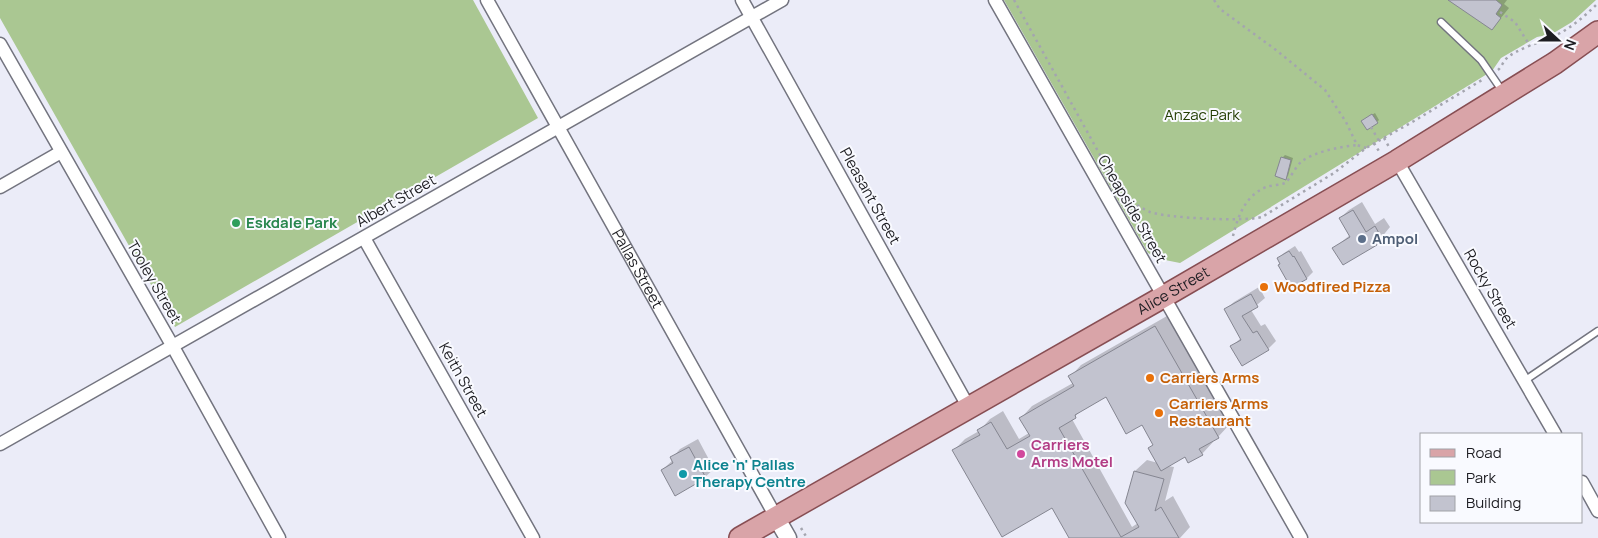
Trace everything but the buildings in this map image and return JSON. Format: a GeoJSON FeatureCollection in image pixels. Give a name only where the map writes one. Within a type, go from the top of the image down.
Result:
{"type":"FeatureCollection","features":[{"type":"Feature","properties":{"kind":"main road","name":"Alice Street"},"geometry":{"type":"LineString","coordinates":[[740,538],[1163,297],[1389,155],[1504,95],[1563,58],[1598,32]]}},
{"type":"Feature","properties":{"kind":"street","name":"Pallas Street"},"geometry":{"type":"LineString","coordinates":[[487,0],[788,538]]}},
{"type":"Feature","properties":{"kind":"street","name":"Pleasant Street"},"geometry":{"type":"LineString","coordinates":[[742,0],[969,408]]}},
{"type":"Feature","properties":{"kind":"street","name":"Albert Street"},"geometry":{"type":"LineString","coordinates":[[0,444],[782,0]]}},
{"type":"Feature","properties":{"kind":"street","name":"Cheapside Street"},"geometry":{"type":"LineString","coordinates":[[995,0],[1301,538]]}},
{"type":"Feature","properties":{"kind":"street","name":"Tooley Street"},"geometry":{"type":"LineString","coordinates":[[0,44],[172,345],[279,538]]}},
{"type":"Feature","properties":{"kind":"street"},"geometry":{"type":"LineString","coordinates":[[0,187],[61,152]]}},
{"type":"Feature","properties":{"kind":"street","name":"Rocky Street"},"geometry":{"type":"LineString","coordinates":[[1389,155],[1554,433]]}},
{"type":"Feature","properties":{"kind":"street","name":"Keith Street"},"geometry":{"type":"LineString","coordinates":[[364,238],[533,538]]}},
{"type":"Feature","properties":{"kind":"street"},"geometry":{"type":"LineString","coordinates":[[1583,484],[1598,511]]}},
{"type":"Feature","properties":{"kind":"lane"},"geometry":{"type":"LineString","coordinates":[[1441,22],[1482,60],[1504,95]]}},
{"type":"Feature","properties":{"kind":"lane"},"geometry":{"type":"LineString","coordinates":[[1524,381],[1598,330]]}},
{"type":"Feature","properties":{"kind":"path"},"geometry":{"type":"LineString","coordinates":[[1014,0],[1119,189],[1127,197],[1137,206],[1166,216],[1252,220],[1262,217],[1334,173],[1374,143],[1492,74],[1501,68],[1507,58],[1551,38],[1579,21],[1598,2]]}},
{"type":"Feature","properties":{"kind":"path"},"geometry":{"type":"LineString","coordinates":[[1214,0],[1220,8],[1325,90],[1346,122],[1357,144]]}},
{"type":"Feature","properties":{"kind":"path"},"geometry":{"type":"LineString","coordinates":[[1500,12],[1515,22],[1531,46]]}},
{"type":"Feature","properties":{"kind":"path"},"geometry":{"type":"LineString","coordinates":[[1371,127],[1379,141]]}},
{"type":"Feature","properties":{"kind":"path"},"geometry":{"type":"LineString","coordinates":[[1384,138],[1389,155]]}},
{"type":"Feature","properties":{"kind":"path"},"geometry":{"type":"LineString","coordinates":[[1374,143],[1389,155]]}},
{"type":"Feature","properties":{"kind":"path"},"geometry":{"type":"LineString","coordinates":[[1232,237],[1242,209],[1250,198],[1268,186],[1285,182],[1301,162],[1340,147],[1357,144],[1366,148]]}},
{"type":"Feature","properties":{"kind":"path"},"geometry":{"type":"LineString","coordinates":[[802,528],[807,538]]}},
{"type":"Feature","properties":{"kind":"green space","name":"Eskdale Park"},"geometry":{"type":"Polygon","coordinates":[[[0,0],[473,0],[538,118],[175,327],[0,18],[0,0]]]}},
{"type":"Feature","properties":{"kind":"green space","name":"Anzac Park"},"geometry":{"type":"Polygon","coordinates":[[[1004,0],[1596,0],[1572,22],[1552,34],[1537,37],[1501,58],[1492,71],[1180,263],[1160,259],[1148,253],[1004,0]]]}},
{"type":"Feature","properties":{"kind":"place","name":"Eskdale Park"},"geometry":{"type":"Point","coordinates":[236,223]}},
{"type":"Feature","properties":{"kind":"place","name":"Ampol"},"geometry":{"type":"Point","coordinates":[1362,239]}},
{"type":"Feature","properties":{"kind":"place","name":"Woodfired Pizza"},"geometry":{"type":"Point","coordinates":[1264,287]}},
{"type":"Feature","properties":{"kind":"place","name":"Carriers Arms"},"geometry":{"type":"Point","coordinates":[1150,378]}},
{"type":"Feature","properties":{"kind":"place","name":"Carriers Arms Restaurant"},"geometry":{"type":"Point","coordinates":[1159,413]}},
{"type":"Feature","properties":{"kind":"place","name":"Carriers Arms Motel"},"geometry":{"type":"Point","coordinates":[1021,454]}},
{"type":"Feature","properties":{"kind":"place","name":"Alice 'n' Pallas Therapy Centre"},"geometry":{"type":"Point","coordinates":[683,474]}}]}
